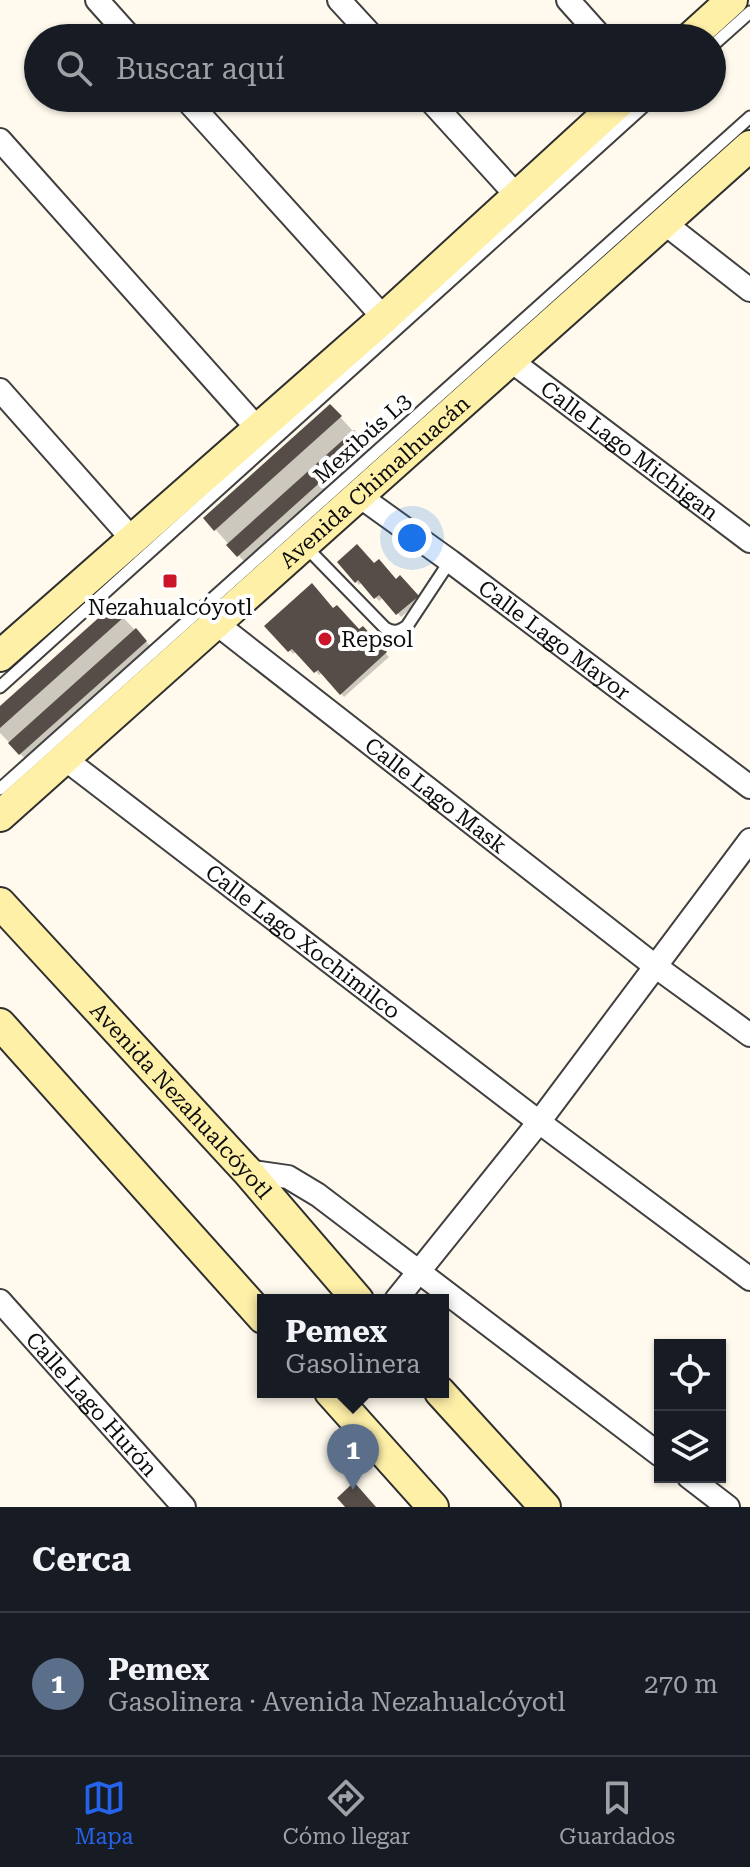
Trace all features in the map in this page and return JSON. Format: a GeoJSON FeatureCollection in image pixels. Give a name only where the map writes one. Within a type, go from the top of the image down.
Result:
{"type":"FeatureCollection","features":[{"type":"Feature","properties":{"kind":"main road"},"geometry":{"type":"LineString","coordinates":[[705,24],[732,0]]}},
{"type":"Feature","properties":{"kind":"main road"},"geometry":{"type":"LineString","coordinates":[[3,646],[133,540],[384,318],[609,112]]}},
{"type":"Feature","properties":{"kind":"main road","name":"Avenida Chimalhuacán"},"geometry":{"type":"LineString","coordinates":[[0,816],[750,146]]}},
{"type":"Feature","properties":{"kind":"main road","name":"Avenida Nezahualcóyotl"},"geometry":{"type":"LineString","coordinates":[[0,903],[247,1171],[353,1294]]}},
{"type":"Feature","properties":{"kind":"main road"},"geometry":{"type":"LineString","coordinates":[[0,1024],[257,1311]]}},
{"type":"Feature","properties":{"kind":"main road"},"geometry":{"type":"LineString","coordinates":[[335,1398],[433,1507]]}},
{"type":"Feature","properties":{"kind":"main road"},"geometry":{"type":"LineString","coordinates":[[445,1398],[545,1507]]}},
{"type":"Feature","properties":{"kind":"street"},"geometry":{"type":"LineString","coordinates":[[97,0],[118,24]]}},
{"type":"Feature","properties":{"kind":"street"},"geometry":{"type":"LineString","coordinates":[[339,0],[361,24]]}},
{"type":"Feature","properties":{"kind":"street"},"geometry":{"type":"LineString","coordinates":[[568,0],[589,24]]}},
{"type":"Feature","properties":{"kind":"street"},"geometry":{"type":"LineString","coordinates":[[198,112],[384,318]]}},
{"type":"Feature","properties":{"kind":"street"},"geometry":{"type":"LineString","coordinates":[[441,112],[518,197]]}},
{"type":"Feature","properties":{"kind":"street"},"geometry":{"type":"LineString","coordinates":[[0,140],[257,428]]}},
{"type":"Feature","properties":{"kind":"street"},"geometry":{"type":"LineString","coordinates":[[663,222],[750,290]]}},
{"type":"Feature","properties":{"kind":"street","name":"Calle Lago Michigan"},"geometry":{"type":"LineString","coordinates":[[510,360],[750,541]]}},
{"type":"Feature","properties":{"kind":"street"},"geometry":{"type":"LineString","coordinates":[[0,390],[133,540]]}},
{"type":"Feature","properties":{"kind":"street","name":"Calle Lago Mayor"},"geometry":{"type":"LineString","coordinates":[[358,495],[750,787]]}},
{"type":"Feature","properties":{"kind":"street","name":"Calle Lago Mask"},"geometry":{"type":"LineString","coordinates":[[217,624],[655,966],[750,1035]]}},
{"type":"Feature","properties":{"kind":"street","name":"Calle Lago Xochimilco"},"geometry":{"type":"LineString","coordinates":[[65,759],[539,1122],[750,1279]]}},
{"type":"Feature","properties":{"kind":"street"},"geometry":{"type":"LineString","coordinates":[[401,1294],[539,1122],[750,840]]}},
{"type":"Feature","properties":{"kind":"street"},"geometry":{"type":"LineString","coordinates":[[247,1171],[288,1177],[318,1195],[449,1294]]}},
{"type":"Feature","properties":{"kind":"street"},"geometry":{"type":"LineString","coordinates":[[449,1294],[654,1450]]}},
{"type":"Feature","properties":{"kind":"street","name":"Calle Lago Hurón"},"geometry":{"type":"LineString","coordinates":[[0,1301],[184,1507]]}},
{"type":"Feature","properties":{"kind":"street"},"geometry":{"type":"LineString","coordinates":[[697,1483],[728,1507]]}},
{"type":"Feature","properties":{"kind":"lane"},"geometry":{"type":"LineString","coordinates":[[726,33],[750,12]]}},
{"type":"Feature","properties":{"kind":"lane"},"geometry":{"type":"LineString","coordinates":[[0,687],[637,112]]}},
{"type":"Feature","properties":{"kind":"lane","name":"Mexibús L3"},"geometry":{"type":"LineString","coordinates":[[0,789],[750,117]]}},
{"type":"Feature","properties":{"kind":"lane"},"geometry":{"type":"LineString","coordinates":[[305,546],[392,632],[407,626],[450,561]]}},
{"type":"Feature","properties":{"kind":"building"},"geometry":{"type":"Polygon","coordinates":[[[330,404],[342,416],[214,531],[203,518],[330,404]]]}},
{"type":"Feature","properties":{"kind":"building"},"geometry":{"type":"Polygon","coordinates":[[[354,430],[365,442],[237,557],[226,545],[354,430]]]}},
{"type":"Feature","properties":{"kind":"building","name":"Repsol"},"geometry":{"type":"Polygon","coordinates":[[[357,544],[374,563],[379,559],[396,579],[400,575],[419,596],[396,615],[379,595],[374,599],[358,580],[355,583],[337,562],[357,544]]]}},
{"type":"Feature","properties":{"kind":"building","name":"Repsol"},"geometry":{"type":"Polygon","coordinates":[[[312,583],[333,608],[337,605],[359,629],[363,626],[387,652],[340,695],[318,670],[314,673],[292,649],[288,652],[264,626],[312,583]]]}},
{"type":"Feature","properties":{"kind":"building"},"geometry":{"type":"Polygon","coordinates":[[[113,605],[124,617],[0,728],[0,706],[113,605]]]}},
{"type":"Feature","properties":{"kind":"building"},"geometry":{"type":"Polygon","coordinates":[[[136,628],[147,641],[19,755],[8,743],[136,628]]]}},
{"type":"Feature","properties":{"kind":"building"},"geometry":{"type":"Polygon","coordinates":[[[354,1482],[376,1507],[345,1507],[337,1498],[354,1482]]]}},
{"type":"Feature","properties":{"kind":"place","name":"Nezahualcóyotl"},"geometry":{"type":"Point","coordinates":[170,581]}},
{"type":"Feature","properties":{"kind":"place","name":"Repsol"},"geometry":{"type":"Point","coordinates":[325,639]}},
{"type":"Feature","properties":{"kind":"place","name":"Pemex"},"geometry":{"type":"Point","coordinates":[353,1490]}}]}
